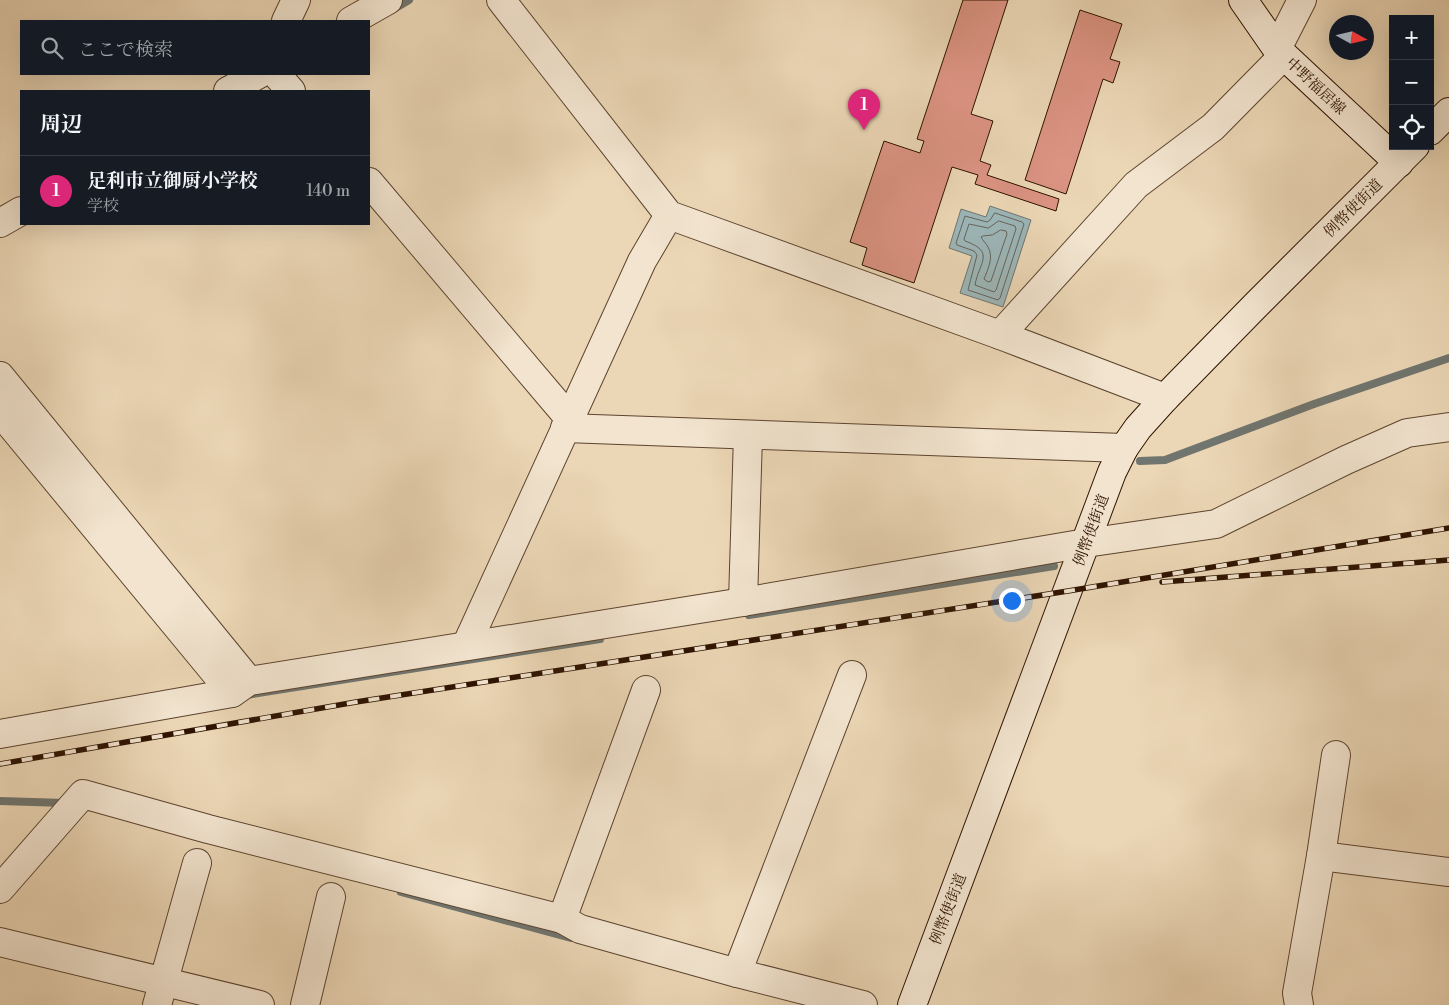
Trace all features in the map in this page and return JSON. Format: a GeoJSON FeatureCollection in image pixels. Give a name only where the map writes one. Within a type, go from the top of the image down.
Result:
{"type":"FeatureCollection","features":[{"type":"Feature","properties":{"kind":"street"},"geometry":{"type":"LineString","coordinates":[[286,20],[296,0]]}},
{"type":"Feature","properties":{"kind":"street"},"geometry":{"type":"LineString","coordinates":[[353,20],[388,0]]}},
{"type":"Feature","properties":{"kind":"street"},"geometry":{"type":"LineString","coordinates":[[501,0],[669,215],[1000,335],[1165,398]]}},
{"type":"Feature","properties":{"kind":"street","name":"中野福居線"},"geometry":{"type":"LineString","coordinates":[[1242,0],[1280,53],[1407,154]]}},
{"type":"Feature","properties":{"kind":"street"},"geometry":{"type":"LineString","coordinates":[[1000,335],[1136,186],[1213,127],[1280,53],[1302,0]]}},
{"type":"Feature","properties":{"kind":"street"},"geometry":{"type":"LineString","coordinates":[[230,90],[256,75]]}},
{"type":"Feature","properties":{"kind":"street"},"geometry":{"type":"LineString","coordinates":[[277,75],[290,90]]}},
{"type":"Feature","properties":{"kind":"street"},"geometry":{"type":"LineString","coordinates":[[1434,127],[1449,112]]}},
{"type":"Feature","properties":{"kind":"street","name":"例幣使街道"},"geometry":{"type":"LineString","coordinates":[[912,1005],[1112,472],[1124,448],[1138,428],[1165,398],[1407,154]]}},
{"type":"Feature","properties":{"kind":"street"},"geometry":{"type":"LineString","coordinates":[[370,183],[567,423],[748,435],[1124,448]]}},
{"type":"Feature","properties":{"kind":"street"},"geometry":{"type":"LineString","coordinates":[[0,223],[20,212]]}},
{"type":"Feature","properties":{"kind":"street"},"geometry":{"type":"LineString","coordinates":[[466,646],[642,261],[669,215]]}},
{"type":"Feature","properties":{"kind":"street"},"geometry":{"type":"LineString","coordinates":[[0,376],[241,687]]}},
{"type":"Feature","properties":{"kind":"street"},"geometry":{"type":"LineString","coordinates":[[0,412],[241,687]]}},
{"type":"Feature","properties":{"kind":"street"},"geometry":{"type":"LineString","coordinates":[[2,731],[466,646],[743,602],[1086,543],[1216,524],[1346,460],[1408,433],[1449,427]]}},
{"type":"Feature","properties":{"kind":"street"},"geometry":{"type":"LineString","coordinates":[[743,602],[748,435]]}},
{"type":"Feature","properties":{"kind":"street"},"geometry":{"type":"LineString","coordinates":[[737,973],[852,675]]}},
{"type":"Feature","properties":{"kind":"street"},"geometry":{"type":"LineString","coordinates":[[562,919],[646,690]]}},
{"type":"Feature","properties":{"kind":"street"},"geometry":{"type":"LineString","coordinates":[[1300,1005],[1298,993],[1336,755]]}},
{"type":"Feature","properties":{"kind":"street"},"geometry":{"type":"LineString","coordinates":[[0,889],[84,794],[218,831],[562,919],[580,928],[737,973],[863,1005]]}},
{"type":"Feature","properties":{"kind":"street"},"geometry":{"type":"LineString","coordinates":[[1321,856],[1449,872]]}},
{"type":"Feature","properties":{"kind":"street"},"geometry":{"type":"LineString","coordinates":[[160,993],[197,863]]}},
{"type":"Feature","properties":{"kind":"street"},"geometry":{"type":"LineString","coordinates":[[305,1005],[331,897]]}},
{"type":"Feature","properties":{"kind":"street"},"geometry":{"type":"LineString","coordinates":[[0,942],[160,993],[260,1005]]}},
{"type":"Feature","properties":{"kind":"water"},"geometry":{"type":"Polygon","coordinates":[[[990,206],[1031,220],[1003,307],[960,293],[972,256],[949,248],[961,209],[986,217],[990,206]]]}},
{"type":"Feature","properties":{"kind":"building"},"geometry":{"type":"Polygon","coordinates":[[[963,0],[1008,0],[971,114],[993,121],[980,161],[991,165],[987,175],[1059,199],[1056,211],[975,184],[978,175],[952,167],[914,283],[862,265],[867,248],[850,242],[884,141],[920,153],[924,141],[917,139],[963,0]]]}},
{"type":"Feature","properties":{"kind":"building"},"geometry":{"type":"Polygon","coordinates":[[[1080,10],[1122,24],[1110,59],[1120,62],[1113,83],[1103,79],[1066,194],[1025,180],[1080,10]]]}},
{"type":"Feature","properties":{"kind":"waterway"},"geometry":{"type":"LineString","coordinates":[[392,10],[409,0]]}},
{"type":"Feature","properties":{"kind":"waterway"},"geometry":{"type":"LineString","coordinates":[[1140,461],[1165,460],[1314,404],[1449,358]]}},
{"type":"Feature","properties":{"kind":"waterway"},"geometry":{"type":"LineString","coordinates":[[749,615],[1054,566]]}},
{"type":"Feature","properties":{"kind":"waterway"},"geometry":{"type":"LineString","coordinates":[[246,695],[600,639]]}},
{"type":"Feature","properties":{"kind":"waterway"},"geometry":{"type":"LineString","coordinates":[[0,801],[65,803]]}},
{"type":"Feature","properties":{"kind":"waterway"},"geometry":{"type":"LineString","coordinates":[[401,892],[571,938]]}},
{"type":"Feature","properties":{"kind":"railway"},"geometry":{"type":"LineString","coordinates":[[0,764],[356,702],[1068,591],[1449,528]]}},
{"type":"Feature","properties":{"kind":"railway"},"geometry":{"type":"LineString","coordinates":[[1162,582],[1449,560]]}},
{"type":"Feature","properties":{"kind":"place","name":"足利市立御厨小学校"},"geometry":{"type":"Point","coordinates":[864,130]}}]}
